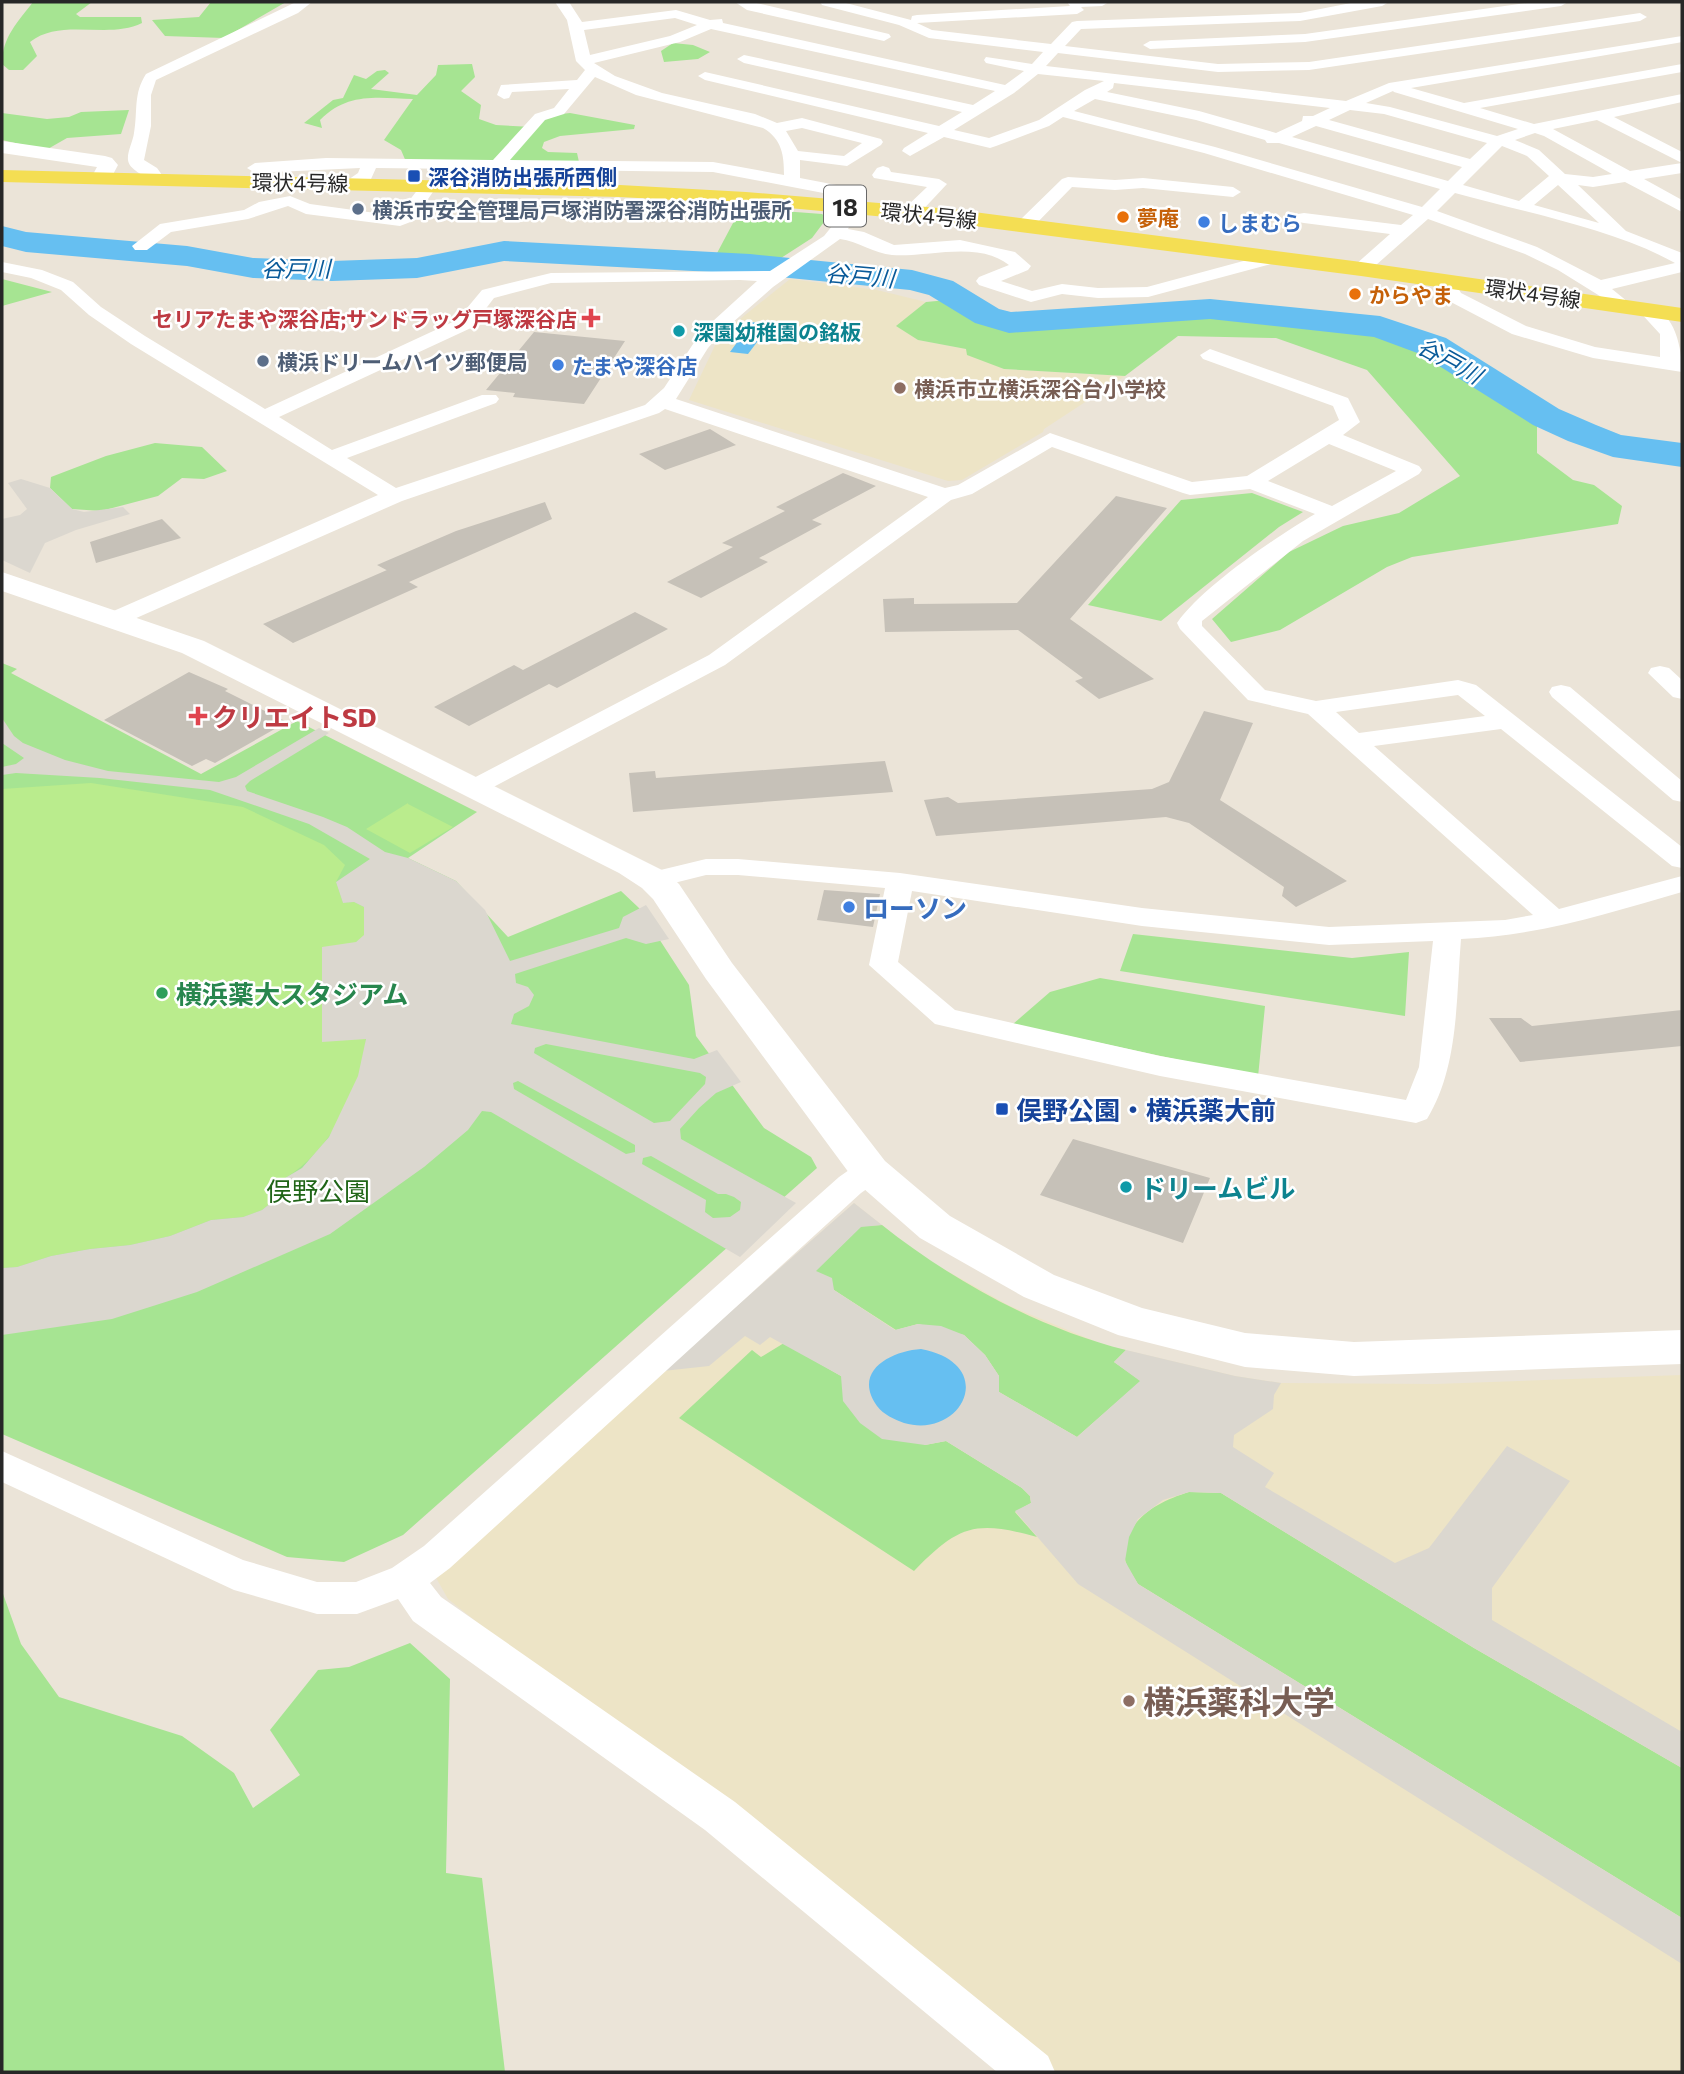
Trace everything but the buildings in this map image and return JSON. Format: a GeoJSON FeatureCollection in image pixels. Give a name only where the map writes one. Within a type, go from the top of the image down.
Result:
{"type":"FeatureCollection","features":[{"type":"Feature","properties":{"kind":"main road","name":"環状4号線"},"geometry":{"type":"LineString","coordinates":[[2,176],[700,195],[851,207],[1025,225],[1682,315]]}},
{"type":"Feature","properties":{"kind":"street"},"geometry":{"type":"LineString","coordinates":[[157,179],[138,165],[136,160],[143,127],[142,96],[151,77],[306,2]]}},
{"type":"Feature","properties":{"kind":"street"},"geometry":{"type":"LineString","coordinates":[[497,165],[540,117],[559,111],[581,84],[588,65],[571,10],[562,2]]}},
{"type":"Feature","properties":{"kind":"street"},"geometry":{"type":"LineString","coordinates":[[827,2],[904,22],[929,34],[1218,68],[1327,64],[1645,19],[1618,7]]}},
{"type":"Feature","properties":{"kind":"street"},"geometry":{"type":"LineString","coordinates":[[938,2],[963,39]]}},
{"type":"Feature","properties":{"kind":"street"},"geometry":{"type":"LineString","coordinates":[[910,151],[1031,74],[1052,49],[1075,10],[1102,2]]}},
{"type":"Feature","properties":{"kind":"street"},"geometry":{"type":"LineString","coordinates":[[1315,2],[1328,10]]}},
{"type":"Feature","properties":{"kind":"street"},"geometry":{"type":"LineString","coordinates":[[914,19],[1075,10],[1300,17],[1382,2]]}},
{"type":"Feature","properties":{"kind":"street"},"geometry":{"type":"LineString","coordinates":[[1500,2],[1682,84]]}},
{"type":"Feature","properties":{"kind":"street"},"geometry":{"type":"LineString","coordinates":[[1052,49],[1305,38],[1561,2]]}},
{"type":"Feature","properties":{"kind":"street"},"geometry":{"type":"LineString","coordinates":[[588,65],[675,39],[711,25],[747,4],[1031,74],[1094,94],[1199,116],[1623,235],[1662,249],[1680,267]]}},
{"type":"Feature","properties":{"kind":"street"},"geometry":{"type":"LineString","coordinates":[[660,96],[824,24],[852,8],[888,5]]}},
{"type":"Feature","properties":{"kind":"street"},"geometry":{"type":"LineString","coordinates":[[578,27],[676,14],[711,25],[1009,90]]}},
{"type":"Feature","properties":{"kind":"street"},"geometry":{"type":"LineString","coordinates":[[1300,17],[1299,26],[1305,38],[1327,64],[1389,87],[1550,133],[1682,207]]}},
{"type":"Feature","properties":{"kind":"street"},"geometry":{"type":"LineString","coordinates":[[1238,157],[1351,107],[1389,87],[1676,38]]}},
{"type":"Feature","properties":{"kind":"street"},"geometry":{"type":"LineString","coordinates":[[734,63],[975,110]]}},
{"type":"Feature","properties":{"kind":"street"},"geometry":{"type":"LineString","coordinates":[[588,65],[617,83],[775,128],[802,123],[875,142],[847,161],[810,155],[793,156]]}},
{"type":"Feature","properties":{"kind":"street"},"geometry":{"type":"LineString","coordinates":[[1462,106],[1682,68]]}},
{"type":"Feature","properties":{"kind":"street"},"geometry":{"type":"LineString","coordinates":[[1031,74],[1117,79],[1385,110],[1500,140],[1533,153],[1557,178],[1623,235]]}},
{"type":"Feature","properties":{"kind":"street"},"geometry":{"type":"LineString","coordinates":[[693,81],[990,143],[1044,123],[1117,79]]}},
{"type":"Feature","properties":{"kind":"street"},"geometry":{"type":"LineString","coordinates":[[503,95],[506,88],[581,84]]}},
{"type":"Feature","properties":{"kind":"street"},"geometry":{"type":"LineString","coordinates":[[1208,90],[1473,165]]}},
{"type":"Feature","properties":{"kind":"street"},"geometry":{"type":"LineString","coordinates":[[1361,269],[1500,140],[1535,128],[1682,98]]}},
{"type":"Feature","properties":{"kind":"street"},"geometry":{"type":"LineString","coordinates":[[1661,103],[1682,114]]}},
{"type":"Feature","properties":{"kind":"street"},"geometry":{"type":"LineString","coordinates":[[1061,112],[1238,157],[1424,213],[1544,255],[1600,286],[1624,306]]}},
{"type":"Feature","properties":{"kind":"street"},"geometry":{"type":"LineString","coordinates":[[1601,116],[1682,158]]}},
{"type":"Feature","properties":{"kind":"street"},"geometry":{"type":"LineString","coordinates":[[775,128],[793,156],[792,181]]}},
{"type":"Feature","properties":{"kind":"street"},"geometry":{"type":"LineString","coordinates":[[2,148],[106,162],[108,165],[102,178]]}},
{"type":"Feature","properties":{"kind":"street"},"geometry":{"type":"LineString","coordinates":[[117,618],[394,496],[652,409],[665,402],[708,333],[776,276],[838,233],[851,207],[846,192],[713,167],[326,163],[255,168]]}},
{"type":"Feature","properties":{"kind":"street"},"geometry":{"type":"LineString","coordinates":[[350,184],[365,176],[370,163]]}},
{"type":"Feature","properties":{"kind":"street"},"geometry":{"type":"LineString","coordinates":[[1521,207],[1557,178],[1593,182],[1682,168]]}},
{"type":"Feature","properties":{"kind":"street"},"geometry":{"type":"LineString","coordinates":[[883,171],[880,175],[939,184],[911,212]]}},
{"type":"Feature","properties":{"kind":"street"},"geometry":{"type":"LineString","coordinates":[[1025,225],[1068,181],[1115,185],[1143,183],[1233,192]]}},
{"type":"Feature","properties":{"kind":"street"},"geometry":{"type":"LineString","coordinates":[[141,246],[166,229],[248,214],[265,206],[290,201],[306,209],[400,221],[407,217],[429,186]]}},
{"type":"Feature","properties":{"kind":"street"},"geometry":{"type":"LineString","coordinates":[[1304,218],[1404,231]]}},
{"type":"Feature","properties":{"kind":"street"},"geometry":{"type":"LineString","coordinates":[[838,233],[858,236],[892,250],[960,245],[1009,256],[1022,265],[985,281],[1031,297],[1062,289],[1098,293],[1147,292],[1273,258]]}},
{"type":"Feature","properties":{"kind":"street"},"geometry":{"type":"LineString","coordinates":[[2,267],[36,274],[67,286],[94,311],[394,496]]}},
{"type":"Feature","properties":{"kind":"street"},"geometry":{"type":"LineString","coordinates":[[1600,286],[1680,267]]}},
{"type":"Feature","properties":{"kind":"street"},"geometry":{"type":"LineString","coordinates":[[266,416],[464,324],[488,294],[551,278],[776,276]]}},
{"type":"Feature","properties":{"kind":"street"},"geometry":{"type":"LineString","coordinates":[[1446,281],[1453,296],[1519,330],[1592,352],[1676,365],[1669,332],[1647,310]]}},
{"type":"Feature","properties":{"kind":"street"},"geometry":{"type":"LineString","coordinates":[[475,787],[716,660],[944,495],[965,490],[1050,439],[1190,489],[1252,482],[1350,422],[1341,402],[1210,355]]}},
{"type":"Feature","properties":{"kind":"street"},"geometry":{"type":"LineString","coordinates":[[331,457],[489,399]]}},
{"type":"Feature","properties":{"kind":"street"},"geometry":{"type":"LineString","coordinates":[[665,402],[944,495]]}},
{"type":"Feature","properties":{"kind":"street"},"geometry":{"type":"LineString","coordinates":[[1327,436],[1412,470],[1349,507],[1332,513],[1293,535],[1259,561],[1189,623],[1257,695],[1315,708],[1458,687],[1483,700],[1682,860]]}},
{"type":"Feature","properties":{"kind":"street"},"geometry":{"type":"LineString","coordinates":[[1252,482],[1332,513]]}},
{"type":"Feature","properties":{"kind":"street"},"geometry":{"type":"LineString","coordinates":[[2,581],[117,618],[193,647],[475,787],[654,880],[666,892],[719,971],[870,1171],[935,1227],[1039,1286],[1135,1323],[1245,1350],[1354,1359],[1682,1347]]}},
{"type":"Feature","properties":{"kind":"street"},"geometry":{"type":"LineString","coordinates":[[1660,673],[1682,692]]}},
{"type":"Feature","properties":{"kind":"street"},"geometry":{"type":"LineString","coordinates":[[1561,692],[1682,794]]}},
{"type":"Feature","properties":{"kind":"street"},"geometry":{"type":"LineString","coordinates":[[1315,708],[1554,919]]}},
{"type":"Feature","properties":{"kind":"street"},"geometry":{"type":"LineString","coordinates":[[1354,741],[1506,721]]}},
{"type":"Feature","properties":{"kind":"street"},"geometry":{"type":"LineString","coordinates":[[654,880],[706,867],[738,867],[900,881],[1142,917],[1329,936],[1505,929],[1554,919],[1682,884]]}},
{"type":"Feature","properties":{"kind":"street"},"geometry":{"type":"LineString","coordinates":[[900,881],[883,965],[945,1017],[1160,1066],[1416,1112],[1434,1067],[1448,933]]}},
{"type":"Feature","properties":{"kind":"street"},"geometry":{"type":"LineString","coordinates":[[2,1466],[234,1574],[317,1598],[357,1598],[406,1579],[437,1557],[850,1185],[870,1171]]}},
{"type":"Feature","properties":{"kind":"street"},"geometry":{"type":"LineString","coordinates":[[406,1579],[427,1609],[720,1816],[1032,2072]]}},
{"type":"Feature","properties":{"kind":"shaded area","name":"横浜市立横浜深谷台小学校"},"geometry":{"type":"Polygon","coordinates":[[[790,279],[877,290],[926,302],[897,326],[918,340],[966,349],[1004,369],[1125,376],[1043,432],[962,480],[948,481],[689,400],[720,335],[790,279]]]}},
{"type":"Feature","properties":{"kind":"shaded area"},"geometry":{"type":"Polygon","coordinates":[[[21,479],[50,488],[72,509],[84,512],[123,507],[130,514],[76,530],[45,543],[30,573],[2,560],[2,519],[20,515],[27,509],[8,483],[21,479]]]}},
{"type":"Feature","properties":{"kind":"shaded area"},"geometry":{"type":"Polygon","coordinates":[[[2,718],[14,736],[23,743],[65,760],[108,771],[219,782],[236,777],[319,728],[329,733],[250,781],[245,786],[247,791],[347,827],[385,852],[408,858],[456,881],[485,910],[510,961],[619,928],[623,917],[646,905],[669,939],[646,944],[626,938],[515,974],[516,983],[528,987],[534,995],[529,1006],[514,1014],[511,1024],[694,1059],[717,1050],[741,1082],[716,1093],[699,1108],[680,1129],[681,1139],[796,1203],[740,1257],[491,1112],[482,1111],[468,1130],[424,1167],[330,1234],[197,1292],[112,1319],[2,1335],[2,1268],[17,1267],[51,1256],[130,1245],[170,1236],[211,1220],[243,1217],[262,1210],[282,1194],[285,1178],[302,1168],[329,1137],[358,1076],[366,1039],[322,1042],[322,947],[356,942],[364,935],[364,907],[354,902],[343,903],[336,882],[370,859],[309,824],[210,790],[100,778],[16,773],[2,775],[2,767],[16,764],[24,758],[2,743],[2,718]],[[546,1044],[535,1048],[534,1053],[654,1123],[670,1121],[705,1084],[706,1077],[700,1073],[546,1044]],[[518,1081],[513,1083],[514,1089],[626,1154],[635,1152],[635,1145],[518,1081]],[[651,1156],[643,1158],[642,1164],[706,1200],[705,1212],[713,1218],[730,1217],[740,1210],[741,1202],[734,1197],[718,1194],[651,1156]]]}},
{"type":"Feature","properties":{"kind":"shaded area","name":"横浜薬科大学"},"geometry":{"type":"Polygon","coordinates":[[[854,1203],[922,1257],[1010,1306],[1104,1345],[1235,1376],[1281,1383],[1435,1384],[1682,1375],[1682,2072],[1051,2072],[736,1806],[703,1803],[448,1599],[435,1576],[854,1203]]]}},
{"type":"Feature","properties":{"kind":"shaded area"},"geometry":{"type":"Polygon","coordinates":[[[854,1203],[882,1225],[861,1227],[816,1271],[832,1278],[834,1290],[895,1330],[918,1324],[941,1326],[964,1335],[985,1355],[999,1376],[999,1392],[1077,1437],[1140,1381],[1114,1362],[1126,1350],[1235,1376],[1281,1383],[1274,1395],[1273,1409],[1234,1435],[1233,1447],[1274,1473],[1265,1487],[1395,1563],[1429,1548],[1507,1446],[1570,1481],[1492,1588],[1492,1620],[1682,1732],[1682,1768],[1474,1648],[1221,1493],[1189,1492],[1163,1500],[1138,1519],[1129,1537],[1125,1561],[1138,1584],[1682,1918],[1682,1964],[1078,1584],[1015,1511],[1031,1503],[1030,1496],[1022,1488],[946,1441],[925,1445],[882,1439],[860,1423],[843,1401],[841,1376],[770,1337],[760,1345],[745,1336],[709,1366],[663,1371],[854,1203]]]}},
{"type":"Feature","properties":{"kind":"green space"},"geometry":{"type":"Polygon","coordinates":[[[33,2],[92,2],[76,14],[80,17],[141,17],[142,23],[115,30],[70,29],[42,35],[30,42],[37,56],[23,70],[9,70],[2,64],[5,46],[12,30],[33,2]]]}},
{"type":"Feature","properties":{"kind":"green space"},"geometry":{"type":"Polygon","coordinates":[[[211,2],[286,2],[224,38],[165,36],[152,20],[199,17],[211,2]]]}},
{"type":"Feature","properties":{"kind":"green space"},"geometry":{"type":"Polygon","coordinates":[[[673,43],[693,45],[710,52],[698,59],[664,62],[661,51],[673,43]]]}},
{"type":"Feature","properties":{"kind":"green space"},"geometry":{"type":"Polygon","coordinates":[[[472,64],[475,77],[461,91],[481,105],[479,119],[496,125],[533,127],[544,116],[570,113],[635,125],[634,129],[560,136],[544,142],[542,148],[548,152],[577,153],[579,162],[407,164],[401,150],[384,140],[413,99],[375,98],[352,101],[341,105],[320,120],[322,128],[304,123],[333,100],[343,98],[354,75],[366,79],[377,71],[385,70],[389,73],[371,89],[417,95],[436,75],[438,65],[472,64]]]}},
{"type":"Feature","properties":{"kind":"green space"},"geometry":{"type":"Polygon","coordinates":[[[129,110],[121,134],[67,138],[46,150],[2,140],[2,113],[47,119],[69,117],[81,112],[129,110]]]}},
{"type":"Feature","properties":{"kind":"green space"},"geometry":{"type":"Polygon","coordinates":[[[741,208],[822,214],[827,218],[812,238],[781,258],[716,255],[741,208]]]}},
{"type":"Feature","properties":{"kind":"green space"},"geometry":{"type":"Polygon","coordinates":[[[2,279],[52,292],[2,306],[2,279]]]}},
{"type":"Feature","properties":{"kind":"green space"},"geometry":{"type":"Polygon","coordinates":[[[958,299],[987,316],[1009,323],[1210,309],[1376,331],[1426,347],[1537,419],[1537,453],[1573,480],[1594,485],[1622,506],[1618,524],[1412,557],[1387,567],[1280,630],[1231,642],[1212,619],[1289,552],[1343,526],[1399,513],[1460,476],[1367,370],[1276,338],[1178,336],[1125,376],[1004,369],[967,355],[966,349],[918,340],[896,326],[926,302],[958,299]]]}},
{"type":"Feature","properties":{"kind":"green space"},"geometry":{"type":"Polygon","coordinates":[[[155,443],[202,447],[227,471],[204,479],[182,478],[158,496],[101,511],[72,509],[50,488],[51,477],[106,456],[155,443]]]}},
{"type":"Feature","properties":{"kind":"green space"},"geometry":{"type":"Polygon","coordinates":[[[1252,493],[1303,512],[1279,527],[1161,621],[1088,605],[1181,500],[1252,493]]]}},
{"type":"Feature","properties":{"kind":"green space","name":"俣野公園"},"geometry":{"type":"Polygon","coordinates":[[[2,663],[17,669],[11,673],[201,774],[297,721],[477,812],[408,858],[456,881],[508,937],[621,891],[639,908],[689,985],[696,1036],[764,1128],[811,1157],[817,1168],[403,1535],[344,1562],[287,1557],[2,1434],[2,663]]]}},
{"type":"Feature","properties":{"kind":"green space","name":"横浜薬大スタジアム"},"geometry":{"type":"Polygon","coordinates":[[[91,783],[243,807],[324,845],[345,865],[336,882],[343,903],[354,902],[364,907],[365,935],[356,942],[366,1016],[363,1058],[351,1098],[341,1118],[316,1152],[285,1178],[282,1194],[262,1210],[243,1217],[211,1220],[170,1236],[130,1245],[51,1256],[17,1267],[2,1268],[2,789],[91,783]]]}},
{"type":"Feature","properties":{"kind":"green space"},"geometry":{"type":"Polygon","coordinates":[[[408,803],[453,827],[410,853],[366,829],[408,803]]]}},
{"type":"Feature","properties":{"kind":"green space"},"geometry":{"type":"Polygon","coordinates":[[[1133,934],[1352,958],[1409,952],[1405,1016],[1120,971],[1133,934]]]}},
{"type":"Feature","properties":{"kind":"green space"},"geometry":{"type":"Polygon","coordinates":[[[1100,978],[1265,1006],[1258,1077],[1013,1024],[1050,992],[1100,978]]]}},
{"type":"Feature","properties":{"kind":"green space"},"geometry":{"type":"Polygon","coordinates":[[[882,1225],[937,1265],[1029,1316],[1126,1350],[1114,1362],[1141,1381],[1077,1437],[999,1392],[999,1376],[985,1355],[964,1335],[918,1324],[896,1330],[834,1290],[815,1271],[861,1226],[882,1225]]]}},
{"type":"Feature","properties":{"kind":"green space"},"geometry":{"type":"Polygon","coordinates":[[[784,1343],[841,1376],[925,1445],[946,1441],[1022,1488],[1030,1496],[1031,1503],[1015,1512],[1037,1537],[998,1529],[969,1530],[943,1544],[914,1571],[679,1418],[752,1350],[761,1357],[784,1343]]]}},
{"type":"Feature","properties":{"kind":"green space"},"geometry":{"type":"Polygon","coordinates":[[[1189,1492],[1221,1493],[1474,1648],[1682,1768],[1682,1918],[1138,1584],[1125,1559],[1130,1533],[1136,1523],[1154,1507],[1189,1492]]]}},
{"type":"Feature","properties":{"kind":"green space"},"geometry":{"type":"Polygon","coordinates":[[[2,1591],[21,1644],[59,1697],[182,1736],[234,1773],[253,1808],[300,1775],[270,1730],[318,1670],[349,1667],[410,1643],[450,1679],[446,1873],[482,1878],[505,2072],[2,2072],[2,1591]]]}},
{"type":"Feature","properties":{"kind":"water"},"geometry":{"type":"Polygon","coordinates":[[[752,322],[770,325],[748,354],[730,352],[752,322]]]}},
{"type":"Feature","properties":{"kind":"water"},"geometry":{"type":"Polygon","coordinates":[[[921,1349],[945,1357],[960,1369],[966,1383],[964,1398],[956,1411],[942,1421],[925,1425],[904,1423],[883,1412],[870,1394],[869,1383],[878,1365],[887,1359],[921,1349]]]}},
{"type":"Feature","properties":{"kind":"waterway","name":"谷戸川"},"geometry":{"type":"LineString","coordinates":[[2,236],[26,242],[187,256],[253,268],[332,271],[417,268],[504,251],[750,264],[912,280],[941,288],[987,316],[1009,323],[1210,309],[1380,327],[1433,346],[1546,417],[1582,433],[1613,445],[1682,455]]}},
{"type":"Feature","properties":{"kind":"place","name":"深谷消防出張所西側"},"geometry":{"type":"Point","coordinates":[414,176]}},
{"type":"Feature","properties":{"kind":"place","name":"横浜市安全管理局戸塚消防署深谷消防出張所"},"geometry":{"type":"Point","coordinates":[358,209]}},
{"type":"Feature","properties":{"kind":"place","name":"夢庵"},"geometry":{"type":"Point","coordinates":[1123,217]}},
{"type":"Feature","properties":{"kind":"place","name":"しまむら"},"geometry":{"type":"Point","coordinates":[1204,222]}},
{"type":"Feature","properties":{"kind":"place","name":"からやま"},"geometry":{"type":"Point","coordinates":[1355,294]}},
{"type":"Feature","properties":{"kind":"place","name":"セリアたまや深谷店;サンドラッグ戸塚深谷店"},"geometry":{"type":"Point","coordinates":[591,318]}},
{"type":"Feature","properties":{"kind":"place","name":"深園幼稚園の銘板"},"geometry":{"type":"Point","coordinates":[679,331]}},
{"type":"Feature","properties":{"kind":"place","name":"横浜ドリームハイツ郵便局"},"geometry":{"type":"Point","coordinates":[263,361]}},
{"type":"Feature","properties":{"kind":"place","name":"たまや深谷店"},"geometry":{"type":"Point","coordinates":[558,365]}},
{"type":"Feature","properties":{"kind":"place","name":"横浜市立横浜深谷台小学校"},"geometry":{"type":"Point","coordinates":[900,388]}},
{"type":"Feature","properties":{"kind":"place","name":"クリエイトSD"},"geometry":{"type":"Point","coordinates":[198,716]}},
{"type":"Feature","properties":{"kind":"place","name":"ローソン"},"geometry":{"type":"Point","coordinates":[849,907]}},
{"type":"Feature","properties":{"kind":"place","name":"横浜薬大スタジアム"},"geometry":{"type":"Point","coordinates":[162,993]}},
{"type":"Feature","properties":{"kind":"place","name":"俣野公園・横浜薬大前"},"geometry":{"type":"Point","coordinates":[1002,1109]}},
{"type":"Feature","properties":{"kind":"place","name":"ドリームビル"},"geometry":{"type":"Point","coordinates":[1126,1187]}},
{"type":"Feature","properties":{"kind":"place","name":"横浜薬科大学"},"geometry":{"type":"Point","coordinates":[1129,1701]}}]}
